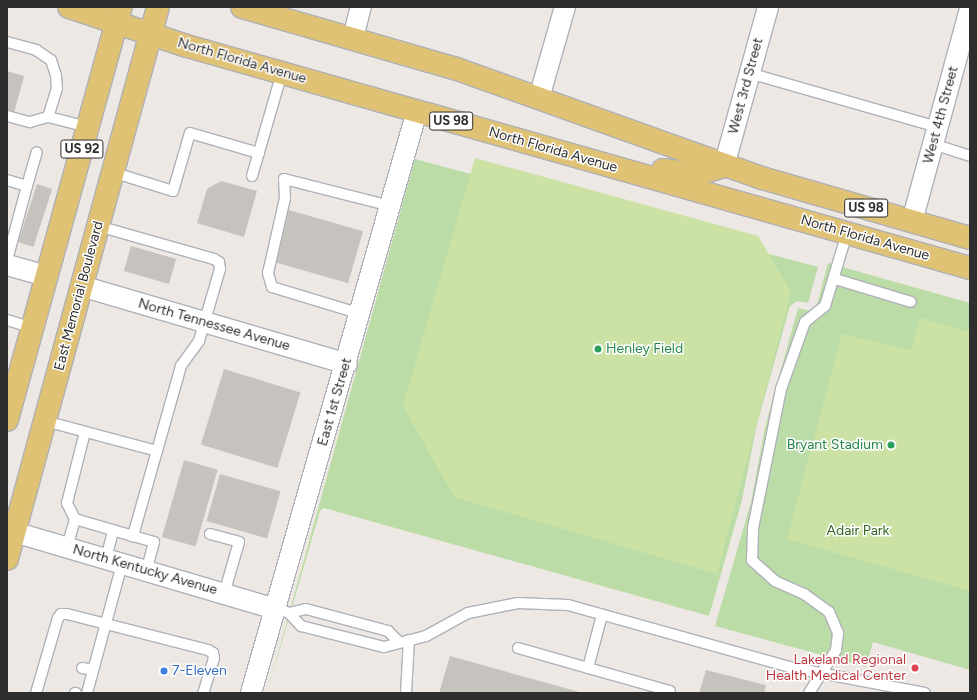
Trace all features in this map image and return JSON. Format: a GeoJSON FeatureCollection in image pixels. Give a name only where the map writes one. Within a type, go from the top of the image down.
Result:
{"type":"FeatureCollection","features":[{"type":"Feature","properties":{"kind":"main road","name":"North Florida Avenue"},"geometry":{"type":"LineString","coordinates":[[69,7],[119,15],[150,34],[282,73],[970,268]]}},
{"type":"Feature","properties":{"kind":"main road","name":"US 92"},"geometry":{"type":"LineString","coordinates":[[150,34],[158,7]]}},
{"type":"Feature","properties":{"kind":"main road","name":"North Florida Avenue"},"geometry":{"type":"LineString","coordinates":[[242,7],[457,69],[724,166],[805,192],[970,238]]}},
{"type":"Feature","properties":{"kind":"main road","name":"US 92"},"geometry":{"type":"LineString","coordinates":[[7,420],[119,15]]}},
{"type":"Feature","properties":{"kind":"main road","name":"East Memorial Boulevard"},"geometry":{"type":"LineString","coordinates":[[7,559],[150,34]]}},
{"type":"Feature","properties":{"kind":"main road"},"geometry":{"type":"LineString","coordinates":[[360,95],[407,96],[668,172],[698,174],[724,166]]}},
{"type":"Feature","properties":{"kind":"street"},"geometry":{"type":"LineString","coordinates":[[353,38],[361,7]]}},
{"type":"Feature","properties":{"kind":"street"},"geometry":{"type":"LineString","coordinates":[[539,98],[565,7]]}},
{"type":"Feature","properties":{"kind":"street","name":"West 3rd Street"},"geometry":{"type":"LineString","coordinates":[[724,166],[768,7]]}},
{"type":"Feature","properties":{"kind":"street","name":"West 4th Street"},"geometry":{"type":"LineString","coordinates":[[912,221],[935,135],[964,48],[970,9]]}},
{"type":"Feature","properties":{"kind":"street","name":"East 1st Street"},"geometry":{"type":"LineString","coordinates":[[251,693],[282,611],[347,364],[417,111]]}},
{"type":"Feature","properties":{"kind":"street"},"geometry":{"type":"LineString","coordinates":[[7,265],[47,276]]}},
{"type":"Feature","properties":{"kind":"street","name":"North Tennessee Avenue"},"geometry":{"type":"LineString","coordinates":[[82,286],[347,364]]}},
{"type":"Feature","properties":{"kind":"street","name":"North Kentucky Avenue"},"geometry":{"type":"LineString","coordinates":[[14,532],[282,611]]}},
{"type":"Feature","properties":{"kind":"lane"},"geometry":{"type":"LineString","coordinates":[[7,42],[36,50],[51,60],[56,74],[57,88],[48,117]]}},
{"type":"Feature","properties":{"kind":"lane"},"geometry":{"type":"LineString","coordinates":[[252,176],[282,73]]}},
{"type":"Feature","properties":{"kind":"lane"},"geometry":{"type":"LineString","coordinates":[[749,73],[935,135],[970,156]]}},
{"type":"Feature","properties":{"kind":"lane"},"geometry":{"type":"LineString","coordinates":[[7,116],[30,122],[48,117],[88,127]]}},
{"type":"Feature","properties":{"kind":"lane"},"geometry":{"type":"LineString","coordinates":[[112,172],[173,191],[190,133],[259,153]]}},
{"type":"Feature","properties":{"kind":"lane"},"geometry":{"type":"LineString","coordinates":[[7,260],[37,152]]}},
{"type":"Feature","properties":{"kind":"lane"},"geometry":{"type":"LineString","coordinates":[[361,314],[272,287],[268,273],[285,198],[284,179],[391,206]]}},
{"type":"Feature","properties":{"kind":"lane"},"geometry":{"type":"LineString","coordinates":[[7,180],[27,186]]}},
{"type":"Feature","properties":{"kind":"lane"},"geometry":{"type":"LineString","coordinates":[[98,226],[219,262],[220,269],[199,341],[181,366],[133,536]]}},
{"type":"Feature","properties":{"kind":"lane"},"geometry":{"type":"LineString","coordinates":[[809,693],[836,650],[838,633],[829,612],[804,594],[775,581],[752,560],[753,528],[781,390],[805,322],[825,306],[835,279],[847,233]]}},
{"type":"Feature","properties":{"kind":"lane"},"geometry":{"type":"LineString","coordinates":[[835,279],[911,302]]}},
{"type":"Feature","properties":{"kind":"lane"},"geometry":{"type":"LineString","coordinates":[[7,320],[33,328]]}},
{"type":"Feature","properties":{"kind":"lane"},"geometry":{"type":"LineString","coordinates":[[45,421],[157,451]]}},
{"type":"Feature","properties":{"kind":"lane"},"geometry":{"type":"LineString","coordinates":[[67,547],[75,519],[67,503],[85,432]]}},
{"type":"Feature","properties":{"kind":"lane"},"geometry":{"type":"LineString","coordinates":[[75,519],[154,542],[146,571]]}},
{"type":"Feature","properties":{"kind":"lane"},"geometry":{"type":"LineString","coordinates":[[87,693],[106,624],[114,561],[112,530]]}},
{"type":"Feature","properties":{"kind":"lane"},"geometry":{"type":"LineString","coordinates":[[210,534],[239,542],[224,594]]}},
{"type":"Feature","properties":{"kind":"lane"},"geometry":{"type":"LineString","coordinates":[[282,611],[301,626],[384,647],[426,636],[468,614],[518,603],[568,605],[787,667],[926,693]]}},
{"type":"Feature","properties":{"kind":"lane"},"geometry":{"type":"LineString","coordinates":[[282,611],[306,609],[388,631],[404,641]]}},
{"type":"Feature","properties":{"kind":"lane"},"geometry":{"type":"LineString","coordinates":[[41,687],[51,660],[61,614],[106,624],[213,653],[203,693]]}},
{"type":"Feature","properties":{"kind":"lane"},"geometry":{"type":"LineString","coordinates":[[588,668],[602,615]]}},
{"type":"Feature","properties":{"kind":"lane"},"geometry":{"type":"LineString","coordinates":[[404,641],[406,693]]}},
{"type":"Feature","properties":{"kind":"lane"},"geometry":{"type":"LineString","coordinates":[[518,648],[670,691]]}},
{"type":"Feature","properties":{"kind":"lane"},"geometry":{"type":"LineString","coordinates":[[82,668],[93,670]]}},
{"type":"Feature","properties":{"kind":"green space","name":"Henley Field"},"geometry":{"type":"Polygon","coordinates":[[[475,158],[758,236],[791,292],[717,574],[454,497],[403,406],[475,158]]]}},
{"type":"Feature","properties":{"kind":"green space","name":"Henley Field"},"geometry":{"type":"Polygon","coordinates":[[[415,159],[818,267],[808,303],[797,301],[790,306],[757,424],[742,500],[709,616],[324,508],[320,511],[267,693],[415,159]]]}},
{"type":"Feature","properties":{"kind":"green space","name":"Adair Park"},"geometry":{"type":"Polygon","coordinates":[[[828,263],[970,303],[970,670],[873,642],[866,667],[715,626],[751,502],[765,427],[798,308],[815,312],[828,263]]]}},
{"type":"Feature","properties":{"kind":"green space","name":"Bryant Stadium"},"geometry":{"type":"Polygon","coordinates":[[[920,318],[970,332],[970,591],[787,539],[842,334],[911,350],[920,318]]]}},
{"type":"Feature","properties":{"kind":"building"},"geometry":{"type":"Polygon","coordinates":[[[7,71],[24,76],[14,113],[7,112],[7,71]]]}},
{"type":"Feature","properties":{"kind":"building"},"geometry":{"type":"Polygon","coordinates":[[[221,181],[257,191],[244,237],[197,223],[207,189],[221,181]]]}},
{"type":"Feature","properties":{"kind":"building"},"geometry":{"type":"Polygon","coordinates":[[[37,184],[52,189],[33,247],[18,242],[37,184]]]}},
{"type":"Feature","properties":{"kind":"building"},"geometry":{"type":"Polygon","coordinates":[[[289,210],[363,231],[348,283],[274,262],[289,210]]]}},
{"type":"Feature","properties":{"kind":"building"},"geometry":{"type":"Polygon","coordinates":[[[131,246],[176,259],[169,284],[124,271],[131,246]]]}},
{"type":"Feature","properties":{"kind":"building"},"geometry":{"type":"Polygon","coordinates":[[[224,369],[301,392],[277,468],[201,445],[224,369]]]}},
{"type":"Feature","properties":{"kind":"building"},"geometry":{"type":"Polygon","coordinates":[[[184,460],[218,470],[196,547],[162,537],[184,460]]]}},
{"type":"Feature","properties":{"kind":"building"},"geometry":{"type":"Polygon","coordinates":[[[220,474],[281,491],[267,538],[206,521],[220,474]]]}},
{"type":"Feature","properties":{"kind":"building"},"geometry":{"type":"Polygon","coordinates":[[[450,656],[583,693],[439,693],[450,656]]]}},
{"type":"Feature","properties":{"kind":"building"},"geometry":{"type":"Polygon","coordinates":[[[706,670],[766,685],[764,693],[699,693],[706,670]]]}},
{"type":"Feature","properties":{"kind":"place","name":"Henley Field"},"geometry":{"type":"Point","coordinates":[598,349]}},
{"type":"Feature","properties":{"kind":"place","name":"Bryant Stadium"},"geometry":{"type":"Point","coordinates":[891,445]}},
{"type":"Feature","properties":{"kind":"place","name":"Lakeland Regional Health Medical Center"},"geometry":{"type":"Point","coordinates":[915,668]}},
{"type":"Feature","properties":{"kind":"place","name":"7-Eleven"},"geometry":{"type":"Point","coordinates":[164,671]}}]}
